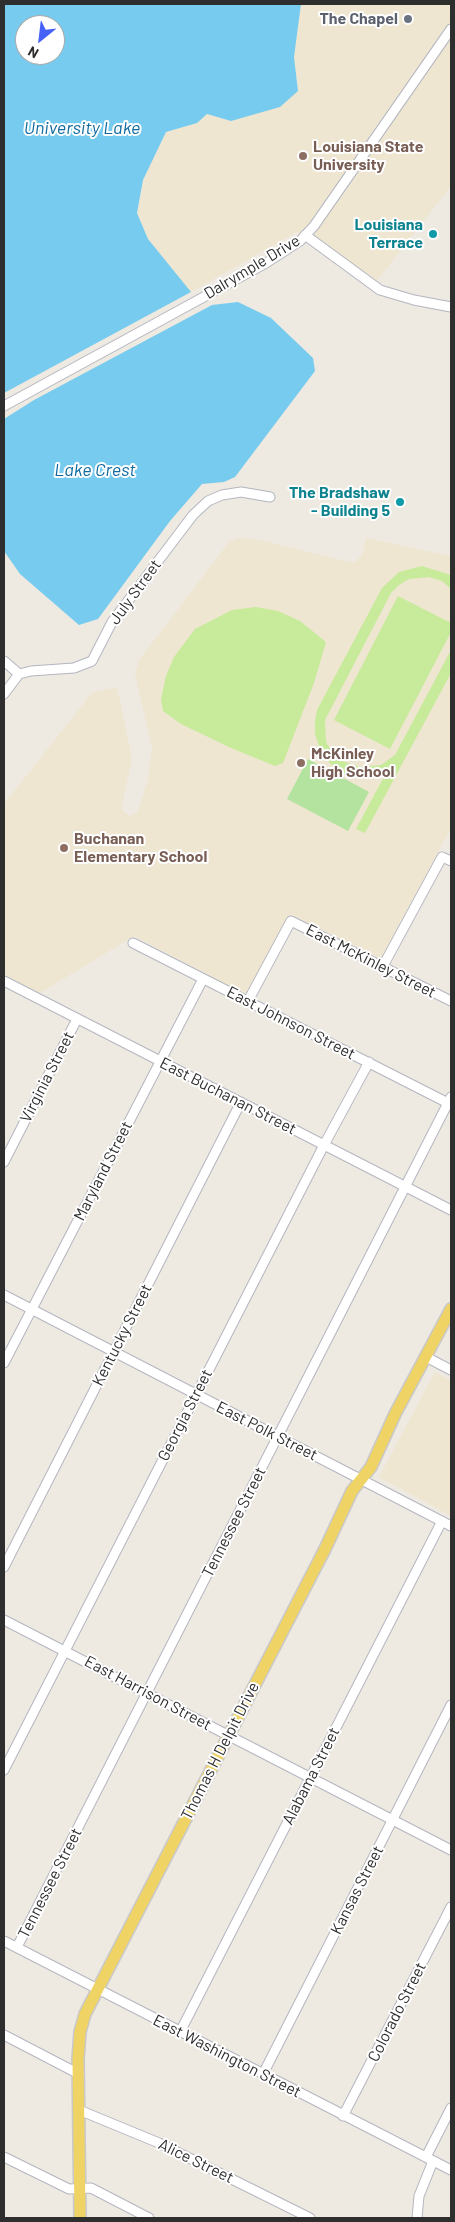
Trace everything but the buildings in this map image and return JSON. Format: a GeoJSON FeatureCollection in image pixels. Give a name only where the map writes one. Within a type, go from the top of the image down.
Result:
{"type":"FeatureCollection","features":[{"type":"Feature","properties":{"kind":"main road","name":"Thomas H Delpit Drive"},"geometry":{"type":"LineString","coordinates":[[80,2218],[79,2039],[82,2024],[98,1989],[325,1549],[352,1492],[371,1467],[395,1414],[451,1309]]}},
{"type":"Feature","properties":{"kind":"street","name":"Dalrymple Drive"},"geometry":{"type":"LineString","coordinates":[[4,406],[266,263],[306,235],[451,29]]}},
{"type":"Feature","properties":{"kind":"street"},"geometry":{"type":"LineString","coordinates":[[306,235],[380,290],[414,300],[451,307]]}},
{"type":"Feature","properties":{"kind":"street","name":"July Street"},"geometry":{"type":"LineString","coordinates":[[19,674],[30,671],[74,668],[92,661],[116,617],[193,514],[208,501],[222,495],[241,492],[270,497]]}},
{"type":"Feature","properties":{"kind":"street"},"geometry":{"type":"LineString","coordinates":[[4,661],[19,674],[4,694]]}},
{"type":"Feature","properties":{"kind":"street"},"geometry":{"type":"LineString","coordinates":[[383,966],[442,857],[451,861]]}},
{"type":"Feature","properties":{"kind":"street","name":"East McKinley Street"},"geometry":{"type":"LineString","coordinates":[[248,1001],[291,921],[451,1002]]}},
{"type":"Feature","properties":{"kind":"street","name":"East Johnson Street"},"geometry":{"type":"LineString","coordinates":[[133,943],[369,1062],[450,1100]]}},
{"type":"Feature","properties":{"kind":"street","name":"Maryland Street"},"geometry":{"type":"LineString","coordinates":[[4,1364],[203,979]]}},
{"type":"Feature","properties":{"kind":"street","name":"East Buchanan Street"},"geometry":{"type":"LineString","coordinates":[[4,981],[451,1210]]}},
{"type":"Feature","properties":{"kind":"street","name":"Virginia Street"},"geometry":{"type":"LineString","coordinates":[[4,1162],[77,1019]]}},
{"type":"Feature","properties":{"kind":"street","name":"Georgia Street"},"geometry":{"type":"LineString","coordinates":[[4,1770],[195,1394],[369,1062]]}},
{"type":"Feature","properties":{"kind":"street","name":"Tennessee Street"},"geometry":{"type":"LineString","coordinates":[[17,1947],[450,1100]]}},
{"type":"Feature","properties":{"kind":"street","name":"Kentucky Street"},"geometry":{"type":"LineString","coordinates":[[4,1567],[241,1102]]}},
{"type":"Feature","properties":{"kind":"street","name":"East Polk Street"},"geometry":{"type":"LineString","coordinates":[[4,1295],[451,1526]]}},
{"type":"Feature","properties":{"kind":"street"},"geometry":{"type":"LineString","coordinates":[[426,1357],[451,1370]]}},
{"type":"Feature","properties":{"kind":"street","name":"Alabama Street"},"geometry":{"type":"LineString","coordinates":[[180,2032],[442,1521]]}},
{"type":"Feature","properties":{"kind":"street","name":"East Harrison Street"},"geometry":{"type":"LineString","coordinates":[[4,1620],[451,1850]]}},
{"type":"Feature","properties":{"kind":"street","name":"Kansas Street"},"geometry":{"type":"LineString","coordinates":[[263,2074],[451,1705]]}},
{"type":"Feature","properties":{"kind":"street","name":"Colorado Street"},"geometry":{"type":"LineString","coordinates":[[343,2116],[451,1908]]}},
{"type":"Feature","properties":{"kind":"street","name":"East Washington Street"},"geometry":{"type":"LineString","coordinates":[[4,1941],[451,2170]]}},
{"type":"Feature","properties":{"kind":"street"},"geometry":{"type":"LineString","coordinates":[[4,2035],[79,2074]]}},
{"type":"Feature","properties":{"kind":"street"},"geometry":{"type":"LineString","coordinates":[[417,2218],[419,2196],[430,2159],[451,2108]]}},
{"type":"Feature","properties":{"kind":"street","name":"Alice Street"},"geometry":{"type":"LineString","coordinates":[[79,2110],[159,2143],[310,2218]]}},
{"type":"Feature","properties":{"kind":"street"},"geometry":{"type":"LineString","coordinates":[[4,2157],[69,2189],[91,2188],[149,2218]]}},
{"type":"Feature","properties":{"kind":"shaded area","name":"Louisiana State University"},"geometry":{"type":"Polygon","coordinates":[[[301,4],[451,4],[451,186],[376,282],[321,242],[297,232],[191,292],[148,239],[137,213],[143,180],[166,132],[197,123],[207,114],[231,121],[298,91],[294,57],[301,4]]]}},
{"type":"Feature","properties":{"kind":"shaded area","name":"McKinley High School"},"geometry":{"type":"Polygon","coordinates":[[[241,538],[259,540],[354,563],[362,555],[366,538],[451,556],[451,828],[381,959],[290,914],[246,995],[134,936],[40,993],[4,975],[4,804],[92,693],[117,687],[132,759],[121,809],[130,816],[138,812],[148,779],[152,747],[135,674],[139,660],[230,541],[241,538]]]}},
{"type":"Feature","properties":{"kind":"shaded area"},"geometry":{"type":"Polygon","coordinates":[[[435,1372],[451,1381],[451,1516],[379,1477],[435,1372]]]}},
{"type":"Feature","properties":{"kind":"green space"},"geometry":{"type":"Polygon","coordinates":[[[422,566],[451,575],[451,589],[442,581],[429,577],[409,579],[391,593],[325,720],[326,742],[332,752],[342,761],[360,767],[381,765],[395,755],[451,650],[451,673],[365,833],[356,829],[386,773],[371,778],[359,778],[345,774],[335,768],[325,758],[315,734],[317,710],[382,588],[399,572],[422,566]]]}},
{"type":"Feature","properties":{"kind":"green space"},"geometry":{"type":"Polygon","coordinates":[[[398,596],[451,623],[451,632],[390,749],[334,720],[398,596]]]}},
{"type":"Feature","properties":{"kind":"green space"},"geometry":{"type":"Polygon","coordinates":[[[256,607],[278,611],[300,621],[326,642],[314,683],[283,763],[275,766],[231,748],[181,724],[163,711],[161,699],[166,676],[174,657],[195,629],[232,610],[256,607]]]}},
{"type":"Feature","properties":{"kind":"green space"},"geometry":{"type":"Polygon","coordinates":[[[308,759],[369,792],[348,831],[287,799],[308,759]]]}},
{"type":"Feature","properties":{"kind":"water","name":"University Lake"},"geometry":{"type":"Polygon","coordinates":[[[4,4],[301,4],[294,57],[298,91],[280,107],[231,121],[207,114],[197,123],[166,132],[143,180],[137,213],[148,239],[191,292],[4,393],[4,4]]]}},
{"type":"Feature","properties":{"kind":"water","name":"Lake Crest"},"geometry":{"type":"Polygon","coordinates":[[[238,302],[271,318],[313,358],[315,371],[235,477],[224,482],[202,484],[170,521],[98,619],[79,625],[20,574],[4,551],[4,419],[34,400],[212,305],[238,302]]]}},
{"type":"Feature","properties":{"kind":"place","name":"The Chapel"},"geometry":{"type":"Point","coordinates":[408,19]}},
{"type":"Feature","properties":{"kind":"place","name":"Louisiana State University"},"geometry":{"type":"Point","coordinates":[303,156]}},
{"type":"Feature","properties":{"kind":"place","name":"Louisiana Terrace"},"geometry":{"type":"Point","coordinates":[433,234]}},
{"type":"Feature","properties":{"kind":"place","name":"The Bradshaw - Building 5"},"geometry":{"type":"Point","coordinates":[400,502]}},
{"type":"Feature","properties":{"kind":"place","name":"McKinley High School"},"geometry":{"type":"Point","coordinates":[301,763]}},
{"type":"Feature","properties":{"kind":"place","name":"Buchanan Elementary School"},"geometry":{"type":"Point","coordinates":[64,848]}}]}
